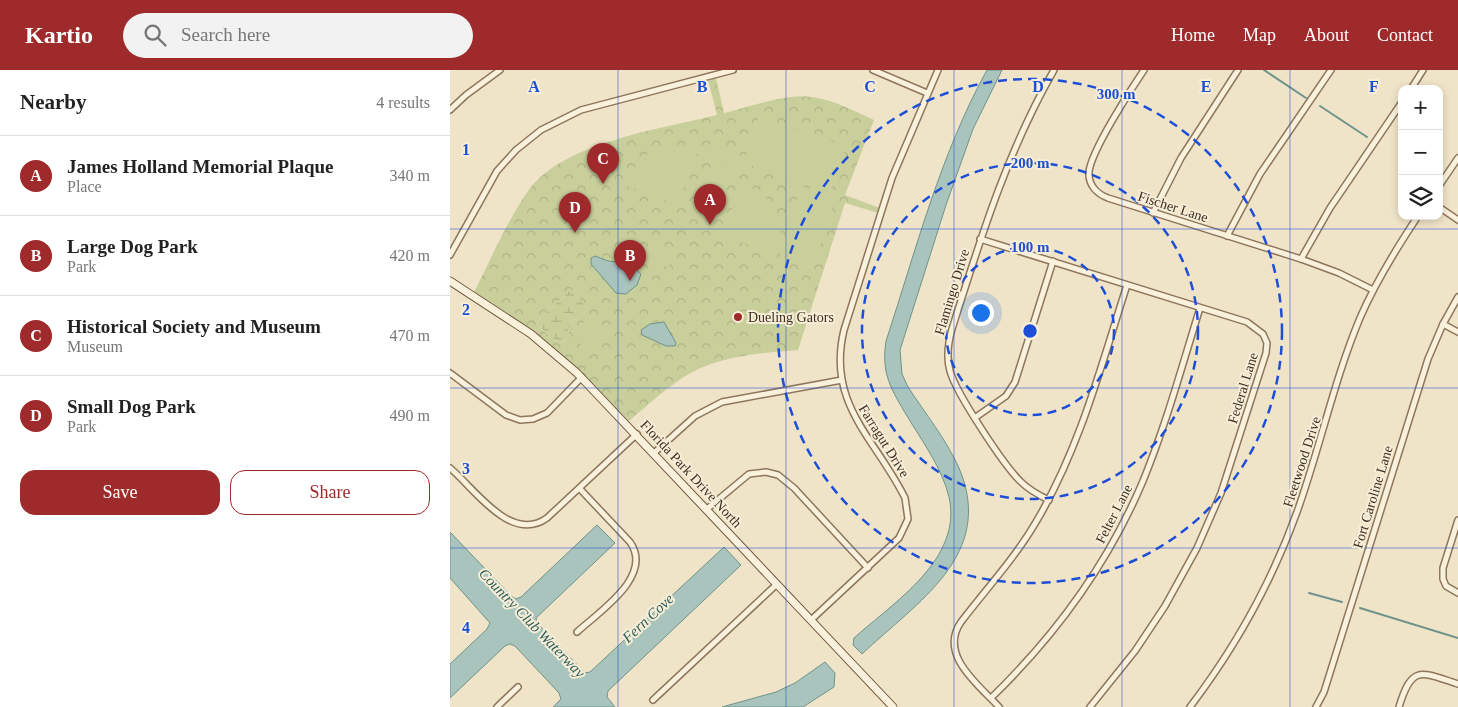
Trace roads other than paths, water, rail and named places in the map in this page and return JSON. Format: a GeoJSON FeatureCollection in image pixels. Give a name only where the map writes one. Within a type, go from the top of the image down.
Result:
{"type":"FeatureCollection","features":[{"type":"Feature","properties":{"kind":"street"},"geometry":{"type":"LineString","coordinates":[[450,110],[476,86],[500,70]]}},
{"type":"Feature","properties":{"kind":"street"},"geometry":{"type":"LineString","coordinates":[[450,255],[497,171],[523,143],[540,130],[581,110],[713,73],[733,70]]}},
{"type":"Feature","properties":{"kind":"street"},"geometry":{"type":"LineString","coordinates":[[873,70],[926,93]]}},
{"type":"Feature","properties":{"kind":"street","name":"Farragut Drive"},"geometry":{"type":"LineString","coordinates":[[811,620],[902,535],[908,523],[908,507],[902,492],[852,414],[842,380],[841,348],[847,321],[892,178],[926,93],[938,70]]}},
{"type":"Feature","properties":{"kind":"street","name":"Flamingo Drive"},"geometry":{"type":"LineString","coordinates":[[1049,500],[1030,489],[1017,477],[976,417],[954,381],[949,366],[948,349],[952,329],[980,239],[1006,167],[1030,113],[1054,70]]}},
{"type":"Feature","properties":{"kind":"street","name":"Fischer Lane"},"geometry":{"type":"LineString","coordinates":[[1144,70],[1094,157],[1089,173],[1092,186],[1102,196],[1330,269],[1373,290]]}},
{"type":"Feature","properties":{"kind":"street"},"geometry":{"type":"LineString","coordinates":[[1153,213],[1180,158],[1238,70]]}},
{"type":"Feature","properties":{"kind":"street"},"geometry":{"type":"LineString","coordinates":[[1227,236],[1256,182],[1331,70]]}},
{"type":"Feature","properties":{"kind":"street"},"geometry":{"type":"LineString","coordinates":[[1414,85],[1424,70]]}},
{"type":"Feature","properties":{"kind":"street"},"geometry":{"type":"LineString","coordinates":[[1301,259],[1335,200],[1398,108]]}},
{"type":"Feature","properties":{"kind":"street"},"geometry":{"type":"LineString","coordinates":[[1443,180],[1458,158]]}},
{"type":"Feature","properties":{"kind":"street"},"geometry":{"type":"LineString","coordinates":[[1443,210],[1458,220]]}},
{"type":"Feature","properties":{"kind":"street","name":"Fleetwood Drive"},"geometry":{"type":"LineString","coordinates":[[1190,707],[1224,658],[1251,613],[1289,533],[1309,477],[1352,339],[1373,290],[1393,254],[1415,220]]}},
{"type":"Feature","properties":{"kind":"street","name":"Federal Lane"},"geometry":{"type":"LineString","coordinates":[[980,239],[1247,322],[1257,328],[1266,341],[1264,361],[1228,476],[1197,548],[1151,628],[1090,707]]}},
{"type":"Feature","properties":{"kind":"street"},"geometry":{"type":"LineString","coordinates":[[976,417],[1006,396],[1015,382],[1053,261]]}},
{"type":"Feature","properties":{"kind":"street","name":"Florida Park Drive North"},"geometry":{"type":"LineString","coordinates":[[450,281],[531,334],[582,378],[893,707]]}},
{"type":"Feature","properties":{"kind":"street"},"geometry":{"type":"LineString","coordinates":[[1000,707],[964,668],[955,652],[954,638],[958,626],[1016,554],[1049,500],[1083,422],[1127,285]]}},
{"type":"Feature","properties":{"kind":"street","name":"Fort Caroline Lane"},"geometry":{"type":"LineString","coordinates":[[1316,707],[1326,682],[1424,371],[1443,324],[1458,297]]}},
{"type":"Feature","properties":{"kind":"street","name":"Felter Lane"},"geometry":{"type":"LineString","coordinates":[[991,698],[1026,663],[1068,613],[1116,537],[1151,461],[1200,308]]}},
{"type":"Feature","properties":{"kind":"street"},"geometry":{"type":"LineString","coordinates":[[1443,324],[1458,332]]}},
{"type":"Feature","properties":{"kind":"street"},"geometry":{"type":"LineString","coordinates":[[450,373],[510,418],[522,420],[537,418],[549,411],[582,378]]}},
{"type":"Feature","properties":{"kind":"street"},"geometry":{"type":"LineString","coordinates":[[654,453],[695,416],[722,402],[842,380]]}},
{"type":"Feature","properties":{"kind":"street"},"geometry":{"type":"LineString","coordinates":[[450,468],[502,517],[518,525],[530,525],[544,521],[637,434]]}},
{"type":"Feature","properties":{"kind":"street"},"geometry":{"type":"LineString","coordinates":[[707,509],[749,474],[766,472],[778,475],[794,488],[868,568]]}},
{"type":"Feature","properties":{"kind":"street"},"geometry":{"type":"LineString","coordinates":[[578,632],[632,578],[637,564],[632,545],[580,489]]}},
{"type":"Feature","properties":{"kind":"street"},"geometry":{"type":"LineString","coordinates":[[1458,520],[1442,574],[1446,586],[1458,593]]}},
{"type":"Feature","properties":{"kind":"street"},"geometry":{"type":"LineString","coordinates":[[653,700],[777,584]]}},
{"type":"Feature","properties":{"kind":"street"},"geometry":{"type":"LineString","coordinates":[[1399,707],[1407,684],[1416,676],[1426,674],[1458,684]]}},
{"type":"Feature","properties":{"kind":"street"},"geometry":{"type":"LineString","coordinates":[[497,707],[518,687]]}},
{"type":"Feature","properties":{"kind":"water"},"geometry":{"type":"Polygon","coordinates":[[[987,70],[1002,70],[973,129],[946,205],[900,350],[902,374],[908,387],[942,436],[959,468],[968,499],[967,526],[959,551],[945,574],[927,595],[862,654],[853,645],[854,638],[922,577],[936,559],[946,540],[951,519],[946,486],[931,455],[892,389],[886,372],[885,353],[886,341],[942,169],[970,102],[987,70]]]}},
{"type":"Feature","properties":{"kind":"water"},"geometry":{"type":"Polygon","coordinates":[[[595,256],[608,261],[625,263],[635,268],[641,274],[637,285],[626,294],[616,293],[591,264],[591,258],[595,256]]]}},
{"type":"Feature","properties":{"kind":"water"},"geometry":{"type":"Polygon","coordinates":[[[664,322],[676,343],[675,346],[666,346],[642,335],[641,330],[650,324],[664,322]]]}},
{"type":"Feature","properties":{"kind":"water"},"geometry":{"type":"Polygon","coordinates":[[[597,525],[615,543],[536,618],[537,623],[585,673],[590,672],[724,547],[741,565],[608,691],[607,697],[615,707],[553,707],[561,699],[559,693],[515,646],[510,644],[505,646],[450,698],[450,664],[487,629],[490,623],[450,578],[450,532],[516,599],[521,597],[597,525]]]}},
{"type":"Feature","properties":{"kind":"water"},"geometry":{"type":"Polygon","coordinates":[[[825,662],[835,673],[834,687],[803,707],[722,707],[776,692],[795,683],[825,662]]]}},
{"type":"Feature","properties":{"kind":"waterway"},"geometry":{"type":"LineString","coordinates":[[1264,70],[1306,98]]}},
{"type":"Feature","properties":{"kind":"waterway"},"geometry":{"type":"LineString","coordinates":[[1320,106],[1367,137]]}},
{"type":"Feature","properties":{"kind":"waterway"},"geometry":{"type":"LineString","coordinates":[[1309,593],[1342,602]]}},
{"type":"Feature","properties":{"kind":"waterway"},"geometry":{"type":"LineString","coordinates":[[1360,608],[1458,638]]}},
{"type":"Feature","properties":{"kind":"place","name":"Historical Society and Museum"},"geometry":{"type":"Point","coordinates":[603,184]}},
{"type":"Feature","properties":{"kind":"place","name":"James Holland Memorial Plaque"},"geometry":{"type":"Point","coordinates":[710,225]}},
{"type":"Feature","properties":{"kind":"place","name":"Small Dog Park"},"geometry":{"type":"Point","coordinates":[575,233]}},
{"type":"Feature","properties":{"kind":"place","name":"Large Dog Park"},"geometry":{"type":"Point","coordinates":[630,281]}},
{"type":"Feature","properties":{"kind":"place","name":"Dueling Gators"},"geometry":{"type":"Point","coordinates":[738,317]}},
{"type":"Feature","properties":{"kind":"water label","name":"Fern Cove"},"geometry":{"type":"Point","coordinates":[648,618]}},
{"type":"Feature","properties":{"kind":"water label","name":"Country Club Waterway"},"geometry":{"type":"Point","coordinates":[532,623]}}]}
